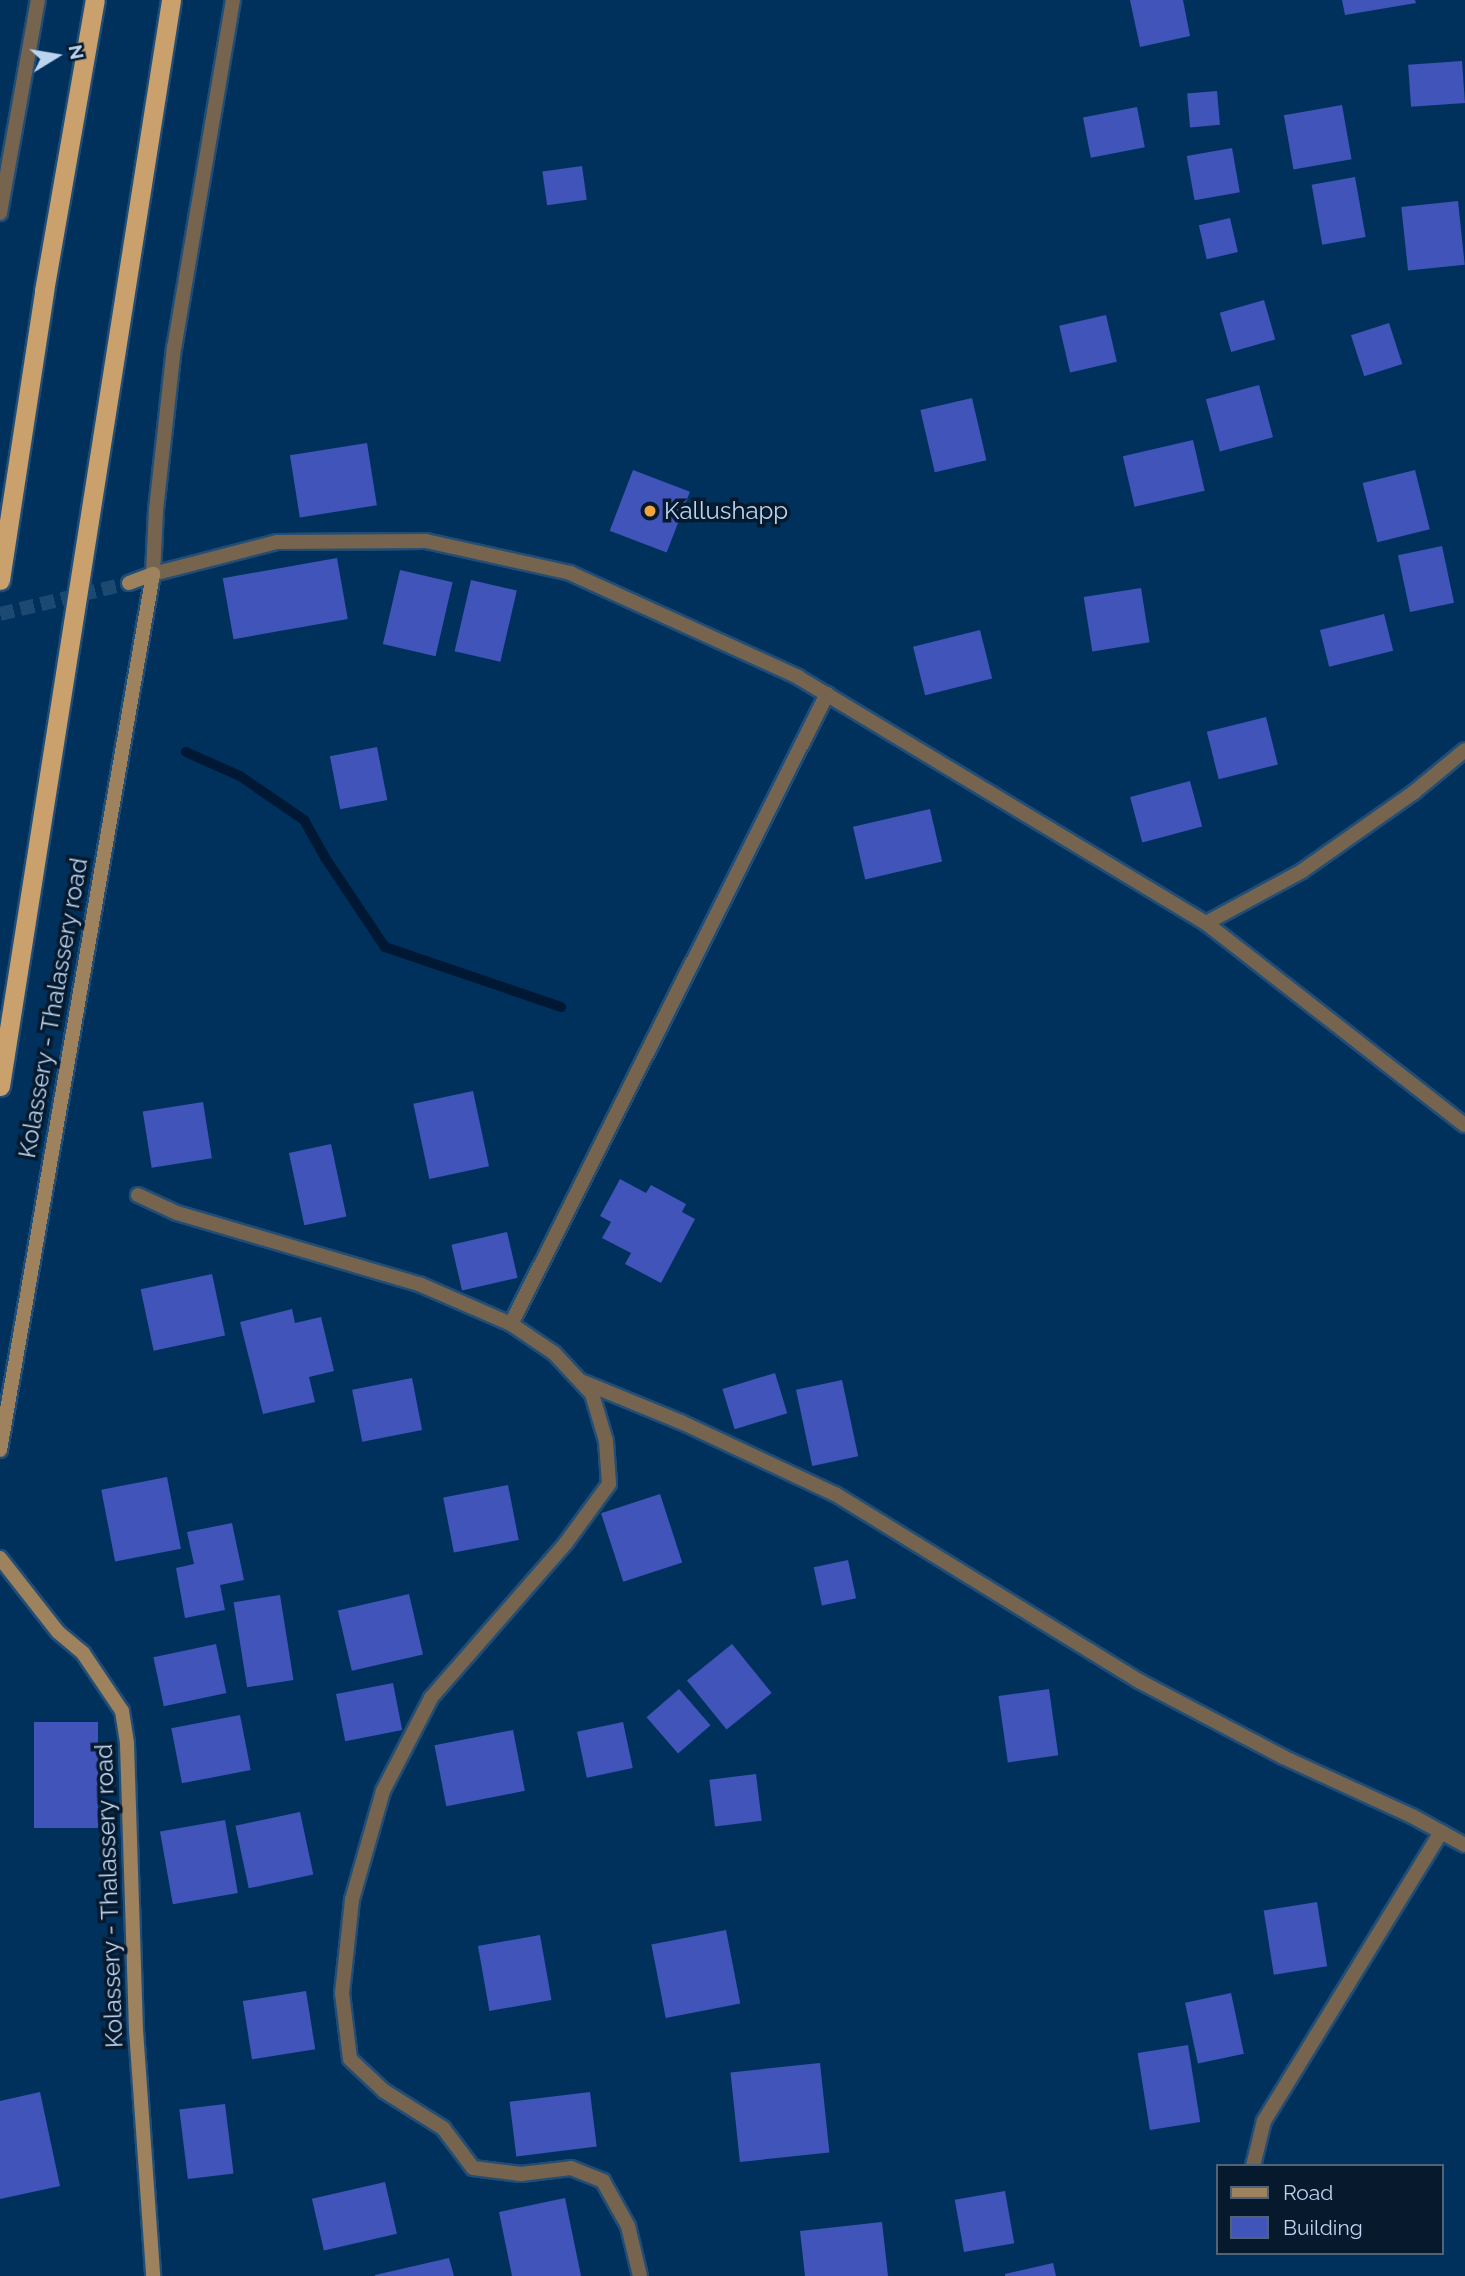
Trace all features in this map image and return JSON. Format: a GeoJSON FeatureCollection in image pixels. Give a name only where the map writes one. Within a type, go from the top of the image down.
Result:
{"type":"FeatureCollection","features":[{"type":"Feature","properties":{"kind":"highway"},"geometry":{"type":"LineString","coordinates":[[0,580],[44,291],[96,0]]}},
{"type":"Feature","properties":{"kind":"highway"},"geometry":{"type":"LineString","coordinates":[[0,1086],[171,0]]}},
{"type":"Feature","properties":{"kind":"main road"},"geometry":{"type":"LineString","coordinates":[[129,583],[153,574]]}},
{"type":"Feature","properties":{"kind":"main road","name":"Kolassery - Thalassery road"},"geometry":{"type":"LineString","coordinates":[[0,1450],[153,574]]}},
{"type":"Feature","properties":{"kind":"main road","name":"Kolassery - Thalassery road"},"geometry":{"type":"LineString","coordinates":[[0,1558],[58,1632],[83,1653],[122,1711],[127,1744],[136,2030],[153,2276]]}},
{"type":"Feature","properties":{"kind":"street"},"geometry":{"type":"LineString","coordinates":[[0,213],[38,0]]}},
{"type":"Feature","properties":{"kind":"street"},"geometry":{"type":"LineString","coordinates":[[233,0],[174,347],[156,510],[153,574],[277,542],[426,541],[570,573],[798,677],[1206,923],[1465,1125]]}},
{"type":"Feature","properties":{"kind":"street"},"geometry":{"type":"LineString","coordinates":[[511,1324],[827,694]]}},
{"type":"Feature","properties":{"kind":"street"},"geometry":{"type":"LineString","coordinates":[[1206,923],[1302,871],[1413,793],[1465,750]]}},
{"type":"Feature","properties":{"kind":"street"},"geometry":{"type":"LineString","coordinates":[[138,1195],[177,1213],[419,1284],[511,1324],[554,1353],[592,1394],[606,1441],[609,1483],[566,1543],[431,1698],[380,1803],[352,1900],[342,1993],[350,2059],[384,2091],[443,2128],[473,2168],[522,2174],[571,2168],[603,2181],[628,2226],[640,2276]]}},
{"type":"Feature","properties":{"kind":"street"},"geometry":{"type":"LineString","coordinates":[[579,1380],[681,1422],[835,1494],[1139,1681],[1283,1757],[1412,1815],[1465,1845]]}},
{"type":"Feature","properties":{"kind":"street"},"geometry":{"type":"LineString","coordinates":[[1253,2164],[1264,2121],[1441,1832]]}},
{"type":"Feature","properties":{"kind":"building"},"geometry":{"type":"Polygon","coordinates":[[[1130,0],[1183,0],[1190,36],[1140,47],[1130,0]]]}},
{"type":"Feature","properties":{"kind":"building"},"geometry":{"type":"Polygon","coordinates":[[[1342,0],[1415,0],[1416,3],[1345,15],[1342,0]]]}},
{"type":"Feature","properties":{"kind":"building"},"geometry":{"type":"Polygon","coordinates":[[[1462,61],[1465,103],[1411,107],[1408,65],[1462,61]]]}},
{"type":"Feature","properties":{"kind":"building"},"geometry":{"type":"Polygon","coordinates":[[[1217,91],[1220,125],[1190,127],[1187,94],[1217,91]]]}},
{"type":"Feature","properties":{"kind":"building"},"geometry":{"type":"Polygon","coordinates":[[[1342,105],[1352,159],[1293,169],[1284,115],[1342,105]]]}},
{"type":"Feature","properties":{"kind":"building"},"geometry":{"type":"Polygon","coordinates":[[[1137,107],[1145,147],[1091,158],[1083,117],[1137,107]]]}},
{"type":"Feature","properties":{"kind":"building"},"geometry":{"type":"Polygon","coordinates":[[[1232,148],[1240,192],[1195,200],[1187,156],[1232,148]]]}},
{"type":"Feature","properties":{"kind":"building"},"geometry":{"type":"Polygon","coordinates":[[[582,166],[587,200],[547,205],[542,172],[582,166]]]}},
{"type":"Feature","properties":{"kind":"building"},"geometry":{"type":"Polygon","coordinates":[[[1355,177],[1366,237],[1322,245],[1312,185],[1355,177]]]}},
{"type":"Feature","properties":{"kind":"building"},"geometry":{"type":"Polygon","coordinates":[[[1458,201],[1465,265],[1408,271],[1401,207],[1458,201]]]}},
{"type":"Feature","properties":{"kind":"building"},"geometry":{"type":"Polygon","coordinates":[[[1230,218],[1238,252],[1207,259],[1199,225],[1230,218]]]}},
{"type":"Feature","properties":{"kind":"building"},"geometry":{"type":"Polygon","coordinates":[[[1264,300],[1275,339],[1231,352],[1220,313],[1264,300]]]}},
{"type":"Feature","properties":{"kind":"building"},"geometry":{"type":"Polygon","coordinates":[[[1106,315],[1117,362],[1070,373],[1059,326],[1106,315]]]}},
{"type":"Feature","properties":{"kind":"building"},"geometry":{"type":"Polygon","coordinates":[[[1389,323],[1402,364],[1364,376],[1351,335],[1389,323]]]}},
{"type":"Feature","properties":{"kind":"building"},"geometry":{"type":"Polygon","coordinates":[[[1259,385],[1273,437],[1220,451],[1206,399],[1259,385]]]}},
{"type":"Feature","properties":{"kind":"building"},"geometry":{"type":"Polygon","coordinates":[[[972,398],[986,460],[935,472],[920,410],[972,398]]]}},
{"type":"Feature","properties":{"kind":"building"},"geometry":{"type":"Polygon","coordinates":[[[1193,440],[1205,491],[1135,507],[1123,456],[1193,440]]]}},
{"type":"Feature","properties":{"kind":"building"},"geometry":{"type":"Polygon","coordinates":[[[367,443],[377,505],[300,517],[290,455],[367,443]]]}},
{"type":"Feature","properties":{"kind":"building","name":"Kallushapp"},"geometry":{"type":"Polygon","coordinates":[[[633,470],[690,492],[667,553],[610,531],[633,470]]]}},
{"type":"Feature","properties":{"kind":"building"},"geometry":{"type":"Polygon","coordinates":[[[1415,470],[1430,529],[1377,542],[1363,483],[1415,470]]]}},
{"type":"Feature","properties":{"kind":"building"},"geometry":{"type":"Polygon","coordinates":[[[1442,546],[1454,603],[1410,612],[1398,555],[1442,546]]]}},
{"type":"Feature","properties":{"kind":"building"},"geometry":{"type":"Polygon","coordinates":[[[337,558],[348,619],[234,639],[223,578],[337,558]]]}},
{"type":"Feature","properties":{"kind":"building"},"geometry":{"type":"Polygon","coordinates":[[[400,570],[453,582],[436,656],[383,644],[400,570]]]}},
{"type":"Feature","properties":{"kind":"building"},"geometry":{"type":"Polygon","coordinates":[[[471,580],[517,591],[500,662],[455,651],[471,580]]]}},
{"type":"Feature","properties":{"kind":"building"},"geometry":{"type":"Polygon","coordinates":[[[1141,588],[1150,642],[1092,651],[1084,597],[1141,588]]]}},
{"type":"Feature","properties":{"kind":"building"},"geometry":{"type":"Polygon","coordinates":[[[1384,614],[1393,651],[1329,667],[1320,630],[1384,614]]]}},
{"type":"Feature","properties":{"kind":"building"},"geometry":{"type":"Polygon","coordinates":[[[980,630],[992,679],[925,695],[913,647],[980,630]]]}},
{"type":"Feature","properties":{"kind":"building"},"geometry":{"type":"Polygon","coordinates":[[[1266,717],[1278,765],[1219,779],[1207,732],[1266,717]]]}},
{"type":"Feature","properties":{"kind":"building"},"geometry":{"type":"Polygon","coordinates":[[[377,747],[387,800],[340,809],[330,756],[377,747]]]}},
{"type":"Feature","properties":{"kind":"building"},"geometry":{"type":"Polygon","coordinates":[[[1190,781],[1202,826],[1142,842],[1130,797],[1190,781]]]}},
{"type":"Feature","properties":{"kind":"building"},"geometry":{"type":"Polygon","coordinates":[[[930,809],[942,862],[865,879],[853,827],[930,809]]]}},
{"type":"Feature","properties":{"kind":"building"},"geometry":{"type":"Polygon","coordinates":[[[473,1091],[489,1166],[429,1179],[413,1104],[473,1091]]]}},
{"type":"Feature","properties":{"kind":"building"},"geometry":{"type":"Polygon","coordinates":[[[203,1102],[212,1158],[152,1168],[143,1112],[203,1102]]]}},
{"type":"Feature","properties":{"kind":"building"},"geometry":{"type":"Polygon","coordinates":[[[331,1144],[346,1216],[304,1225],[289,1153],[331,1144]]]}},
{"type":"Feature","properties":{"kind":"building"},"geometry":{"type":"Polygon","coordinates":[[[620,1179],[646,1193],[651,1185],[686,1204],[682,1212],[695,1219],[661,1283],[625,1264],[631,1253],[602,1238],[611,1222],[600,1216],[620,1179]]]}},
{"type":"Feature","properties":{"kind":"building"},"geometry":{"type":"Polygon","coordinates":[[[507,1232],[518,1278],[462,1291],[451,1245],[507,1232]]]}},
{"type":"Feature","properties":{"kind":"building"},"geometry":{"type":"Polygon","coordinates":[[[212,1274],[225,1336],[154,1351],[141,1289],[212,1274]]]}},
{"type":"Feature","properties":{"kind":"building"},"geometry":{"type":"Polygon","coordinates":[[[292,1309],[295,1323],[321,1317],[334,1371],[309,1377],[315,1402],[263,1414],[240,1322],[292,1309]]]}},
{"type":"Feature","properties":{"kind":"building"},"geometry":{"type":"Polygon","coordinates":[[[775,1373],[787,1413],[735,1429],[722,1389],[775,1373]]]}},
{"type":"Feature","properties":{"kind":"building"},"geometry":{"type":"Polygon","coordinates":[[[412,1378],[422,1430],[362,1442],[352,1390],[412,1378]]]}},
{"type":"Feature","properties":{"kind":"building"},"geometry":{"type":"Polygon","coordinates":[[[842,1380],[858,1456],[812,1466],[796,1390],[842,1380]]]}},
{"type":"Feature","properties":{"kind":"building"},"geometry":{"type":"Polygon","coordinates":[[[167,1477],[181,1549],[115,1561],[101,1490],[167,1477]]]}},
{"type":"Feature","properties":{"kind":"building"},"geometry":{"type":"Polygon","coordinates":[[[508,1485],[519,1540],[454,1553],[443,1498],[508,1485]]]}},
{"type":"Feature","properties":{"kind":"building"},"geometry":{"type":"Polygon","coordinates":[[[660,1494],[682,1562],[623,1582],[601,1513],[660,1494]]]}},
{"type":"Feature","properties":{"kind":"building"},"geometry":{"type":"Polygon","coordinates":[[[232,1523],[244,1580],[220,1585],[225,1610],[185,1618],[176,1568],[194,1564],[187,1532],[232,1523]]]}},
{"type":"Feature","properties":{"kind":"building"},"geometry":{"type":"Polygon","coordinates":[[[848,1560],[856,1598],[822,1605],[814,1567],[848,1560]]]}},
{"type":"Feature","properties":{"kind":"building"},"geometry":{"type":"Polygon","coordinates":[[[409,1594],[423,1654],[352,1671],[338,1610],[409,1594]]]}},
{"type":"Feature","properties":{"kind":"building"},"geometry":{"type":"Polygon","coordinates":[[[280,1595],[293,1680],[247,1687],[234,1602],[280,1595]]]}},
{"type":"Feature","properties":{"kind":"building"},"geometry":{"type":"Polygon","coordinates":[[[216,1644],[226,1693],[164,1706],[153,1657],[216,1644]]]}},
{"type":"Feature","properties":{"kind":"building"},"geometry":{"type":"Polygon","coordinates":[[[732,1644],[772,1693],[727,1729],[687,1681],[732,1644]]]}},
{"type":"Feature","properties":{"kind":"building"},"geometry":{"type":"Polygon","coordinates":[[[393,1683],[402,1730],[345,1741],[336,1694],[393,1683]]]}},
{"type":"Feature","properties":{"kind":"building"},"geometry":{"type":"Polygon","coordinates":[[[679,1689],[710,1725],[678,1753],[647,1717],[679,1689]]]}},
{"type":"Feature","properties":{"kind":"building"},"geometry":{"type":"Polygon","coordinates":[[[1049,1689],[1058,1755],[1008,1762],[998,1696],[1049,1689]]]}},
{"type":"Feature","properties":{"kind":"building"},"geometry":{"type":"Polygon","coordinates":[[[240,1715],[251,1770],[182,1783],[171,1728],[240,1715]]]}},
{"type":"Feature","properties":{"kind":"building"},"geometry":{"type":"Polygon","coordinates":[[[34,1722],[98,1722],[98,1828],[34,1828],[34,1722]]]}},
{"type":"Feature","properties":{"kind":"building"},"geometry":{"type":"Polygon","coordinates":[[[623,1722],[633,1768],[587,1778],[577,1732],[623,1722]]]}},
{"type":"Feature","properties":{"kind":"building"},"geometry":{"type":"Polygon","coordinates":[[[513,1730],[525,1791],[446,1806],[434,1745],[513,1730]]]}},
{"type":"Feature","properties":{"kind":"building"},"geometry":{"type":"Polygon","coordinates":[[[756,1774],[762,1821],[715,1826],[709,1780],[756,1774]]]}},
{"type":"Feature","properties":{"kind":"building"},"geometry":{"type":"Polygon","coordinates":[[[300,1812],[313,1875],[249,1888],[235,1826],[300,1812]]]}},
{"type":"Feature","properties":{"kind":"building"},"geometry":{"type":"Polygon","coordinates":[[[225,1820],[238,1893],[173,1904],[160,1831],[225,1820]]]}},
{"type":"Feature","properties":{"kind":"building"},"geometry":{"type":"Polygon","coordinates":[[[1317,1902],[1327,1966],[1274,1975],[1264,1910],[1317,1902]]]}},
{"type":"Feature","properties":{"kind":"building"},"geometry":{"type":"Polygon","coordinates":[[[726,1930],[740,2004],[666,2018],[651,1945],[726,1930]]]}},
{"type":"Feature","properties":{"kind":"building"},"geometry":{"type":"Polygon","coordinates":[[[540,1935],[551,2000],[489,2011],[478,1946],[540,1935]]]}},
{"type":"Feature","properties":{"kind":"building"},"geometry":{"type":"Polygon","coordinates":[[[306,1991],[315,2049],[252,2059],[243,2001],[306,1991]]]}},
{"type":"Feature","properties":{"kind":"building"},"geometry":{"type":"Polygon","coordinates":[[[1231,1993],[1244,2054],[1198,2063],[1185,2003],[1231,1993]]]}},
{"type":"Feature","properties":{"kind":"building"},"geometry":{"type":"Polygon","coordinates":[[[1188,2045],[1200,2122],[1150,2130],[1138,2053],[1188,2045]]]}},
{"type":"Feature","properties":{"kind":"building"},"geometry":{"type":"Polygon","coordinates":[[[820,2063],[829,2153],[740,2162],[730,2072],[820,2063]]]}},
{"type":"Feature","properties":{"kind":"building"},"geometry":{"type":"Polygon","coordinates":[[[40,2092],[60,2186],[0,2199],[0,2101],[40,2092]]]}},
{"type":"Feature","properties":{"kind":"building"},"geometry":{"type":"Polygon","coordinates":[[[590,2092],[597,2147],[516,2156],[510,2102],[590,2092]]]}},
{"type":"Feature","properties":{"kind":"building"},"geometry":{"type":"Polygon","coordinates":[[[225,2104],[234,2173],[188,2179],[179,2110],[225,2104]]]}},
{"type":"Feature","properties":{"kind":"building"},"geometry":{"type":"Polygon","coordinates":[[[385,2182],[397,2234],[324,2251],[312,2199],[385,2182]]]}},
{"type":"Feature","properties":{"kind":"building"},"geometry":{"type":"Polygon","coordinates":[[[1005,2191],[1014,2243],[964,2252],[955,2200],[1005,2191]]]}},
{"type":"Feature","properties":{"kind":"building"},"geometry":{"type":"Polygon","coordinates":[[[565,2198],[581,2276],[512,2276],[499,2212],[565,2198]]]}},
{"type":"Feature","properties":{"kind":"building"},"geometry":{"type":"Polygon","coordinates":[[[882,2222],[888,2276],[805,2276],[800,2231],[882,2222]]]}},
{"type":"Feature","properties":{"kind":"building"},"geometry":{"type":"Polygon","coordinates":[[[449,2258],[454,2276],[375,2276],[375,2275],[449,2258]]]}},
{"type":"Feature","properties":{"kind":"building"},"geometry":{"type":"Polygon","coordinates":[[[1053,2263],[1056,2276],[1005,2276],[1005,2274],[1053,2263]]]}},
{"type":"Feature","properties":{"kind":"waterway"},"geometry":{"type":"LineString","coordinates":[[186,752],[240,776],[304,820],[326,859],[385,947],[561,1007]]}},
{"type":"Feature","properties":{"kind":"tunnel"},"geometry":{"type":"LineString","coordinates":[[0,614],[129,583]]}},
{"type":"Feature","properties":{"kind":"place","name":"Kallushapp"},"geometry":{"type":"Point","coordinates":[650,511]}}]}
